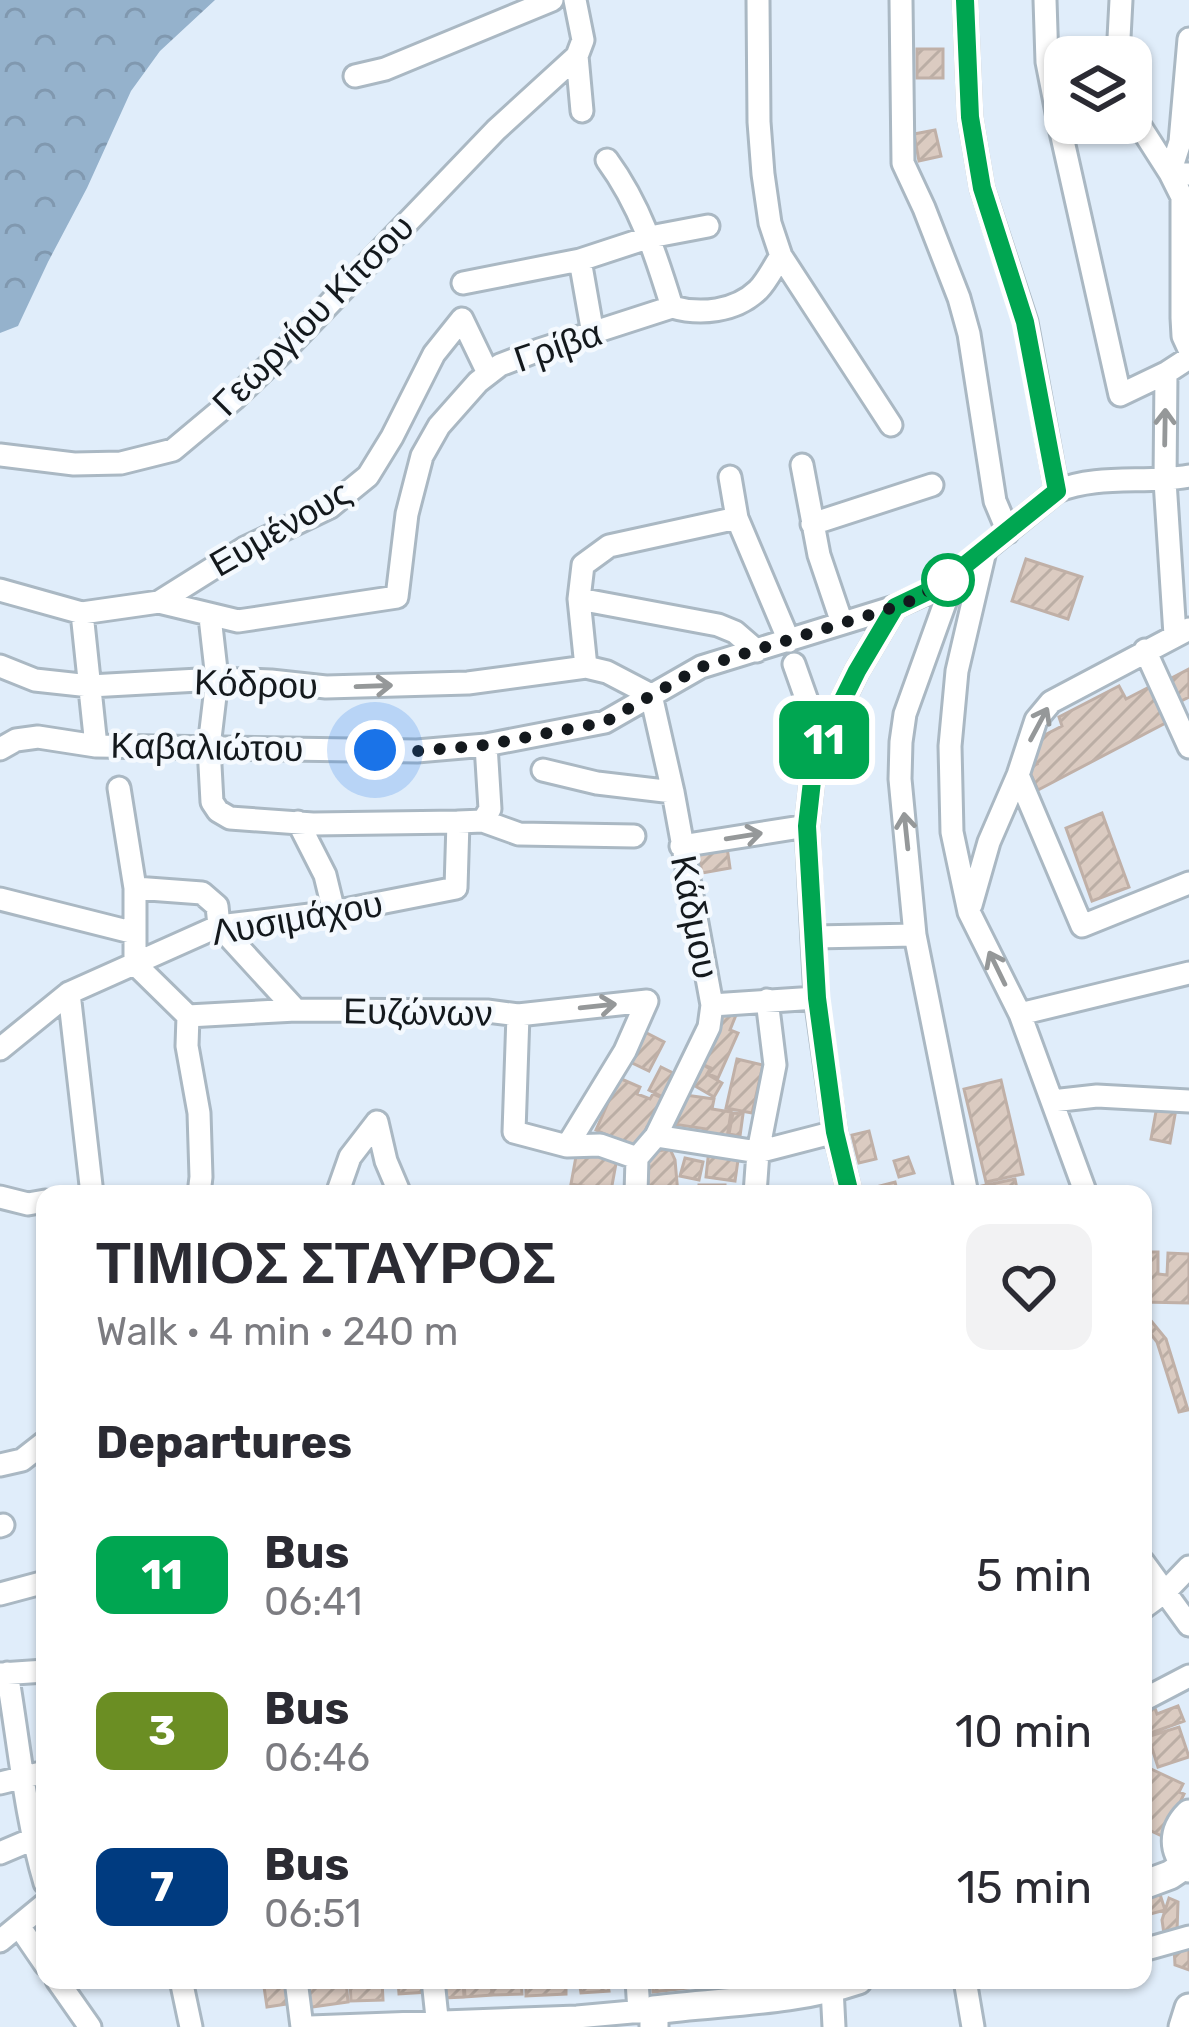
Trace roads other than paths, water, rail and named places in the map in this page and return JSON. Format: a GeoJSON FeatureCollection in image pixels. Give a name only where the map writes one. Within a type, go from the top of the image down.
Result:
{"type":"FeatureCollection","features":[{"type":"Feature","properties":{"kind":"main road"},"geometry":{"type":"LineString","coordinates":[[1152,1882],[1187,1866],[1175,1842],[1189,1814]]}},
{"type":"Feature","properties":{"kind":"main road"},"geometry":{"type":"LineString","coordinates":[[649,2016],[782,1989]]}},
{"type":"Feature","properties":{"kind":"main road"},"geometry":{"type":"LineString","coordinates":[[1183,2027],[1189,2008]]}},
{"type":"Feature","properties":{"kind":"street"},"geometry":{"type":"LineString","coordinates":[[355,76],[386,69],[552,0]]}},
{"type":"Feature","properties":{"kind":"street"},"geometry":{"type":"LineString","coordinates":[[575,0],[583,40],[577,56],[582,111]]}},
{"type":"Feature","properties":{"kind":"street"},"geometry":{"type":"LineString","coordinates":[[758,0],[759,122],[770,223],[781,256],[891,424]]}},
{"type":"Feature","properties":{"kind":"street"},"geometry":{"type":"LineString","coordinates":[[901,0],[903,163],[958,298],[995,501],[1008,532]]}},
{"type":"Feature","properties":{"kind":"street"},"geometry":{"type":"LineString","coordinates":[[965,0],[970,117],[982,188],[1025,322],[1057,491],[1078,482],[1165,481],[1189,476]]}},
{"type":"Feature","properties":{"kind":"street"},"geometry":{"type":"LineString","coordinates":[[1045,0],[1047,62],[1120,395],[1189,358]]}},
{"type":"Feature","properties":{"kind":"street"},"geometry":{"type":"LineString","coordinates":[[1119,36],[1121,0]]}},
{"type":"Feature","properties":{"kind":"street"},"geometry":{"type":"LineString","coordinates":[[1189,39],[1179,174],[1183,336],[1189,349]]}},
{"type":"Feature","properties":{"kind":"street","name":"Γεωργίου Κίτσου"},"geometry":{"type":"LineString","coordinates":[[0,455],[74,464],[121,463],[173,451],[292,342],[496,130],[577,56]]}},
{"type":"Feature","properties":{"kind":"street"},"geometry":{"type":"LineString","coordinates":[[1152,139],[1179,174]]}},
{"type":"Feature","properties":{"kind":"street"},"geometry":{"type":"LineString","coordinates":[[607,160],[650,237],[672,307]]}},
{"type":"Feature","properties":{"kind":"street"},"geometry":{"type":"LineString","coordinates":[[463,283],[580,260],[650,237],[708,226]]}},
{"type":"Feature","properties":{"kind":"street","name":"Γρίβα"},"geometry":{"type":"LineString","coordinates":[[210,616],[238,621],[397,597],[407,514],[422,457],[439,426],[488,373],[538,350],[672,307],[694,313],[731,307],[758,290],[781,256]]}},
{"type":"Feature","properties":{"kind":"street"},"geometry":{"type":"LineString","coordinates":[[580,260],[593,334]]}},
{"type":"Feature","properties":{"kind":"street","name":"Ευμένους"},"geometry":{"type":"LineString","coordinates":[[159,602],[245,548],[330,507],[368,476],[434,354],[461,319],[488,373]]}},
{"type":"Feature","properties":{"kind":"street"},"geometry":{"type":"LineString","coordinates":[[969,912],[988,842],[1036,720],[1051,702],[1182,632],[1165,481],[1166,373]]}},
{"type":"Feature","properties":{"kind":"street"},"geometry":{"type":"LineString","coordinates":[[802,465],[819,555],[842,623]]}},
{"type":"Feature","properties":{"kind":"street"},"geometry":{"type":"LineString","coordinates":[[730,477],[736,518],[789,640]]}},
{"type":"Feature","properties":{"kind":"street"},"geometry":{"type":"LineString","coordinates":[[812,524],[932,485]]}},
{"type":"Feature","properties":{"kind":"street","name":"Καβαλιώτου"},"geometry":{"type":"LineString","coordinates":[[0,748],[38,737],[96,746],[417,751],[486,745],[605,722],[701,667],[917,598],[955,574],[1057,491]]}},
{"type":"Feature","properties":{"kind":"street"},"geometry":{"type":"LineString","coordinates":[[651,695],[607,672],[586,667],[579,599],[583,565],[609,546],[736,518]]}},
{"type":"Feature","properties":{"kind":"street"},"geometry":{"type":"LineString","coordinates":[[985,551],[957,671],[950,746],[952,832],[969,912],[1019,1014],[1083,1185]]}},
{"type":"Feature","properties":{"kind":"street"},"geometry":{"type":"LineString","coordinates":[[955,574],[914,688],[901,742],[900,779],[915,935],[965,1185]]}},
{"type":"Feature","properties":{"kind":"street"},"geometry":{"type":"LineString","coordinates":[[0,590],[82,613],[159,602],[210,616],[217,679],[209,747],[212,802],[230,818],[313,824],[483,821],[519,834],[634,836]]}},
{"type":"Feature","properties":{"kind":"street"},"geometry":{"type":"LineString","coordinates":[[579,599],[718,625],[735,632],[757,651]]}},
{"type":"Feature","properties":{"kind":"street"},"geometry":{"type":"LineString","coordinates":[[848,1185],[835,1132],[817,998],[807,826],[822,742],[895,607]]}},
{"type":"Feature","properties":{"kind":"street"},"geometry":{"type":"LineString","coordinates":[[82,613],[96,746]]}},
{"type":"Feature","properties":{"kind":"street"},"geometry":{"type":"LineString","coordinates":[[1145,650],[1189,747]]}},
{"type":"Feature","properties":{"kind":"street"},"geometry":{"type":"LineString","coordinates":[[794,664],[822,742]]}},
{"type":"Feature","properties":{"kind":"street","name":"Κόδρου"},"geometry":{"type":"LineString","coordinates":[[0,666],[35,680],[90,686],[217,679],[326,687],[468,683],[586,667]]}},
{"type":"Feature","properties":{"kind":"street","name":"Κάδμου"},"geometry":{"type":"LineString","coordinates":[[637,1159],[656,1136],[709,1028],[712,1005],[651,695]]}},
{"type":"Feature","properties":{"kind":"street"},"geometry":{"type":"LineString","coordinates":[[483,821],[490,808],[486,745]]}},
{"type":"Feature","properties":{"kind":"street"},"geometry":{"type":"LineString","coordinates":[[543,770],[673,792]]}},
{"type":"Feature","properties":{"kind":"street"},"geometry":{"type":"LineString","coordinates":[[1018,775],[1082,926],[1189,884]]}},
{"type":"Feature","properties":{"kind":"street"},"geometry":{"type":"LineString","coordinates":[[119,788],[135,889],[135,964],[188,1016],[187,1046],[199,1113],[200,1185]]}},
{"type":"Feature","properties":{"kind":"street"},"geometry":{"type":"LineString","coordinates":[[298,822],[325,875],[334,912]]}},
{"type":"Feature","properties":{"kind":"street","name":"Λυσιμάχου"},"geometry":{"type":"LineString","coordinates":[[0,1048],[69,993],[219,926],[334,912],[456,888],[458,822]]}},
{"type":"Feature","properties":{"kind":"street"},"geometry":{"type":"LineString","coordinates":[[681,846],[807,826]]}},
{"type":"Feature","properties":{"kind":"street"},"geometry":{"type":"LineString","coordinates":[[135,889],[202,893],[217,906],[219,926],[296,1010]]}},
{"type":"Feature","properties":{"kind":"street"},"geometry":{"type":"LineString","coordinates":[[0,899],[135,933]]}},
{"type":"Feature","properties":{"kind":"street"},"geometry":{"type":"LineString","coordinates":[[814,937],[915,935]]}},
{"type":"Feature","properties":{"kind":"street"},"geometry":{"type":"LineString","coordinates":[[1019,1014],[1189,973]]}},
{"type":"Feature","properties":{"kind":"street"},"geometry":{"type":"LineString","coordinates":[[69,993],[91,1185]]}},
{"type":"Feature","properties":{"kind":"street"},"geometry":{"type":"LineString","coordinates":[[712,1005],[817,998]]}},
{"type":"Feature","properties":{"kind":"street"},"geometry":{"type":"LineString","coordinates":[[756,1185],[775,1064],[767,1000]]}},
{"type":"Feature","properties":{"kind":"street","name":"Ευζώνων"},"geometry":{"type":"LineString","coordinates":[[188,1016],[296,1010],[518,1015],[647,1001],[625,1051],[567,1146]]}},
{"type":"Feature","properties":{"kind":"street"},"geometry":{"type":"LineString","coordinates":[[518,1015],[514,1132],[567,1146],[599,1145],[637,1159],[636,1185]]}},
{"type":"Feature","properties":{"kind":"street"},"geometry":{"type":"LineString","coordinates":[[1052,1101],[1097,1096],[1189,1101]]}},
{"type":"Feature","properties":{"kind":"street"},"geometry":{"type":"LineString","coordinates":[[340,1185],[350,1157],[377,1122],[396,1185]]}},
{"type":"Feature","properties":{"kind":"street"},"geometry":{"type":"LineString","coordinates":[[656,1136],[758,1152],[835,1132]]}},
{"type":"Feature","properties":{"kind":"street"},"geometry":{"type":"LineString","coordinates":[[0,1196],[36,1203]]}},
{"type":"Feature","properties":{"kind":"street"},"geometry":{"type":"LineString","coordinates":[[1152,1601],[1189,1567]]}},
{"type":"Feature","properties":{"kind":"street"},"geometry":{"type":"LineString","coordinates":[[1152,1573],[1189,1625]]}},
{"type":"Feature","properties":{"kind":"street"},"geometry":{"type":"LineString","coordinates":[[0,1594],[36,1584]]}},
{"type":"Feature","properties":{"kind":"street"},"geometry":{"type":"LineString","coordinates":[[36,1672],[3,1674],[35,1773],[32,1839],[36,1853]]}},
{"type":"Feature","properties":{"kind":"street"},"geometry":{"type":"LineString","coordinates":[[1152,1695],[1189,1676]]}},
{"type":"Feature","properties":{"kind":"street"},"geometry":{"type":"LineString","coordinates":[[0,1783],[35,1773]]}},
{"type":"Feature","properties":{"kind":"street"},"geometry":{"type":"LineString","coordinates":[[0,1852],[32,1839]]}},
{"type":"Feature","properties":{"kind":"street"},"geometry":{"type":"LineString","coordinates":[[0,1941],[36,1912]]}},
{"type":"Feature","properties":{"kind":"street"},"geometry":{"type":"LineString","coordinates":[[19,1926],[36,1951]]}},
{"type":"Feature","properties":{"kind":"street"},"geometry":{"type":"LineString","coordinates":[[1152,1947],[1189,1937]]}},
{"type":"Feature","properties":{"kind":"street"},"geometry":{"type":"LineString","coordinates":[[63,1989],[90,2027]]}},
{"type":"Feature","properties":{"kind":"street"},"geometry":{"type":"LineString","coordinates":[[183,1989],[191,2027]]}},
{"type":"Feature","properties":{"kind":"street"},"geometry":{"type":"LineString","coordinates":[[298,1989],[306,2027],[649,2016]]}},
{"type":"Feature","properties":{"kind":"street"},"geometry":{"type":"LineString","coordinates":[[434,1989],[438,2024]]}},
{"type":"Feature","properties":{"kind":"street"},"geometry":{"type":"LineString","coordinates":[[834,2027],[844,1989]]}},
{"type":"Feature","properties":{"kind":"street"},"geometry":{"type":"LineString","coordinates":[[967,1989],[973,2027]]}}]}
